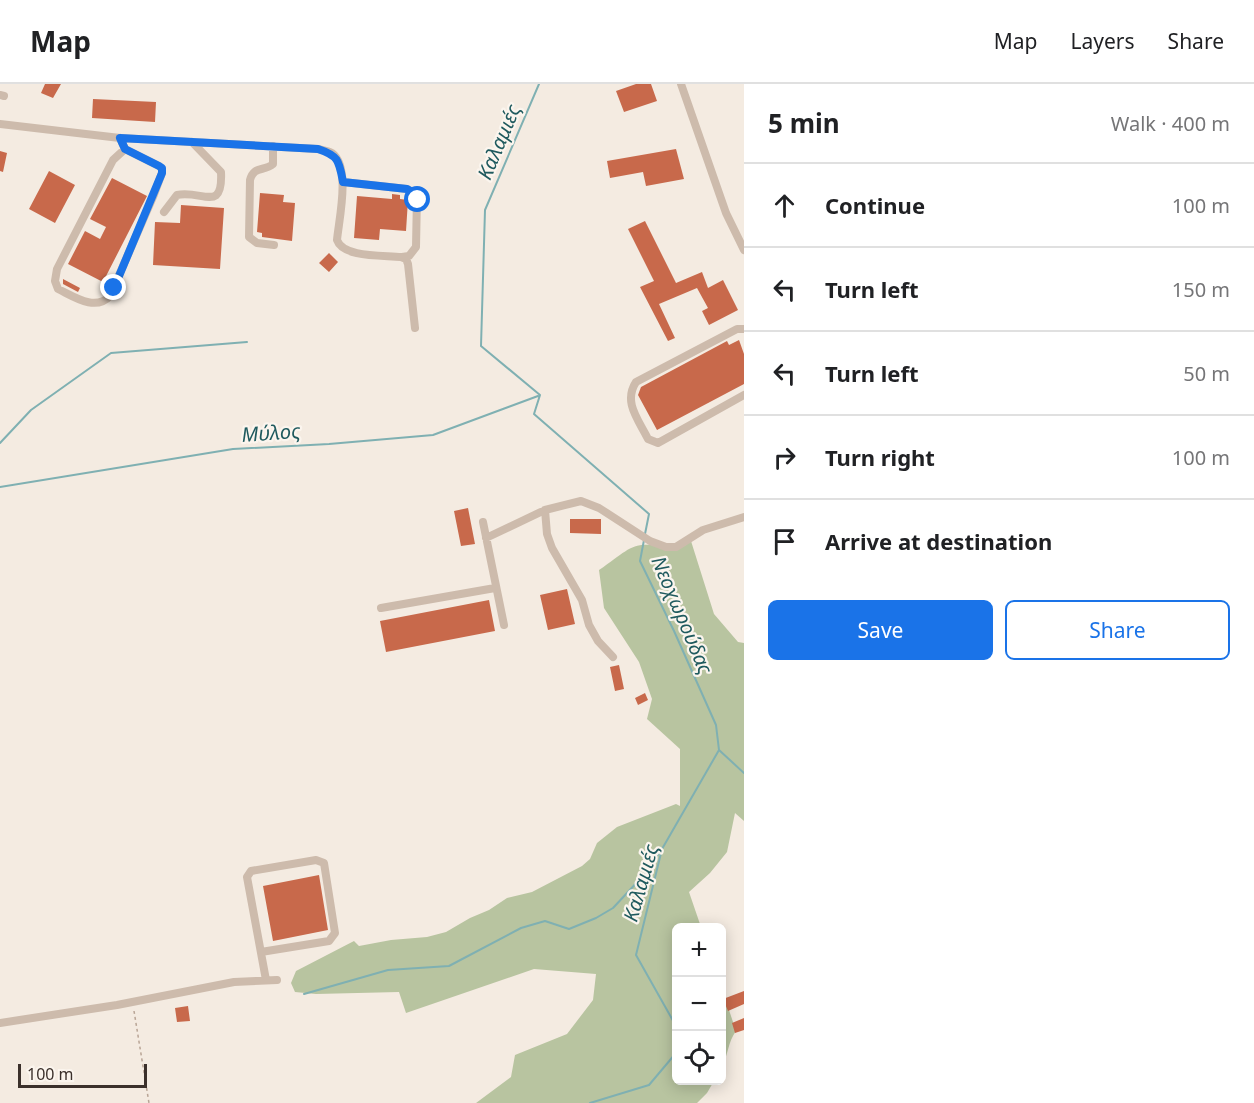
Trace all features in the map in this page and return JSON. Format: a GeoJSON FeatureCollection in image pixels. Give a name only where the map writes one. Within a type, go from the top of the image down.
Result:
{"type":"FeatureCollection","features":[{"type":"Feature","properties":{"kind":"street"},"geometry":{"type":"LineString","coordinates":[[681,84],[726,213],[744,250]]}},
{"type":"Feature","properties":{"kind":"street"},"geometry":{"type":"LineString","coordinates":[[0,124],[120,138],[318,149],[333,154],[339,165],[343,182],[337,240],[339,245],[349,252],[409,256],[416,247],[417,195],[407,189],[343,182]]}},
{"type":"Feature","properties":{"kind":"street"},"geometry":{"type":"LineString","coordinates":[[120,138],[125,149],[159,166],[162,168],[162,173],[110,296],[101,302],[85,302],[58,288],[55,281],[57,269],[113,160],[125,149]]}},
{"type":"Feature","properties":{"kind":"street"},"geometry":{"type":"LineString","coordinates":[[164,212],[177,195],[214,197],[220,193],[221,172],[192,142]]}},
{"type":"Feature","properties":{"kind":"street"},"geometry":{"type":"LineString","coordinates":[[273,146],[271,167],[256,169],[250,180],[249,237],[257,243],[274,246]]}},
{"type":"Feature","properties":{"kind":"street"},"geometry":{"type":"LineString","coordinates":[[401,257],[406,259],[408,264],[415,328]]}},
{"type":"Feature","properties":{"kind":"street"},"geometry":{"type":"LineString","coordinates":[[744,329],[737,329],[636,382],[630,401],[648,439],[658,443],[744,395]]}},
{"type":"Feature","properties":{"kind":"street"},"geometry":{"type":"LineString","coordinates":[[486,538],[545,510],[581,501],[599,508],[650,541],[666,547],[676,547],[703,531],[744,517]]}},
{"type":"Feature","properties":{"kind":"street"},"geometry":{"type":"LineString","coordinates":[[545,510],[547,534],[552,548],[582,600],[589,625],[598,641],[613,657]]}},
{"type":"Feature","properties":{"kind":"street"},"geometry":{"type":"LineString","coordinates":[[483,522],[504,625]]}},
{"type":"Feature","properties":{"kind":"street"},"geometry":{"type":"LineString","coordinates":[[381,609],[495,588]]}},
{"type":"Feature","properties":{"kind":"street"},"geometry":{"type":"LineString","coordinates":[[261,952],[329,941],[332,938],[334,933],[324,863],[316,860],[251,871],[247,877],[266,980]]}},
{"type":"Feature","properties":{"kind":"street"},"geometry":{"type":"LineString","coordinates":[[0,1023],[132,1002],[234,982],[277,980]]}},
{"type":"Feature","properties":{"kind":"path"},"geometry":{"type":"LineString","coordinates":[[132,1002],[149,1103]]}},
{"type":"Feature","properties":{"kind":"green space"},"geometry":{"type":"Polygon","coordinates":[[[691,541],[714,614],[738,642],[744,643],[744,821],[735,813],[727,852],[710,873],[689,892],[700,923],[672,923],[672,1085],[712,1085],[697,1103],[476,1103],[511,1077],[515,1055],[567,1034],[593,1000],[596,974],[534,969],[406,1013],[399,992],[316,994],[295,992],[291,983],[296,971],[354,941],[359,946],[427,937],[446,932],[507,898],[532,892],[582,866],[590,859],[597,843],[617,827],[676,804],[680,806],[680,749],[647,719],[652,699],[639,662],[604,608],[599,570],[627,550],[641,545],[660,546],[674,550],[691,541]]]}},
{"type":"Feature","properties":{"kind":"green space"},"geometry":{"type":"Polygon","coordinates":[[[726,1001],[736,1031],[726,1058],[726,1001]]]}},
{"type":"Feature","properties":{"kind":"building"},"geometry":{"type":"Polygon","coordinates":[[[45,84],[61,84],[53,98],[41,93],[45,84]]]}},
{"type":"Feature","properties":{"kind":"building"},"geometry":{"type":"Polygon","coordinates":[[[636,84],[651,84],[657,101],[624,112],[616,91],[636,84]]]}},
{"type":"Feature","properties":{"kind":"building"},"geometry":{"type":"Polygon","coordinates":[[[93,99],[156,102],[155,122],[92,118],[93,99]]]}},
{"type":"Feature","properties":{"kind":"building"},"geometry":{"type":"Polygon","coordinates":[[[676,149],[684,179],[646,186],[643,172],[610,178],[607,161],[676,149]]]}},
{"type":"Feature","properties":{"kind":"building"},"geometry":{"type":"Polygon","coordinates":[[[0,151],[7,153],[3,172],[0,171],[0,151]]]}},
{"type":"Feature","properties":{"kind":"building"},"geometry":{"type":"Polygon","coordinates":[[[49,171],[75,185],[55,223],[29,209],[49,171]]]}},
{"type":"Feature","properties":{"kind":"building"},"geometry":{"type":"Polygon","coordinates":[[[112,178],[147,196],[103,282],[68,264],[85,231],[100,239],[106,227],[90,219],[112,178]]]}},
{"type":"Feature","properties":{"kind":"building"},"geometry":{"type":"Polygon","coordinates":[[[260,193],[284,195],[283,202],[295,203],[292,241],[262,237],[262,233],[257,232],[260,193]]]}},
{"type":"Feature","properties":{"kind":"building"},"geometry":{"type":"Polygon","coordinates":[[[392,194],[400,195],[400,199],[408,200],[406,231],[380,229],[379,240],[354,238],[357,196],[392,199],[392,194]]]}},
{"type":"Feature","properties":{"kind":"building"},"geometry":{"type":"Polygon","coordinates":[[[181,205],[224,208],[220,269],[153,265],[155,222],[180,223],[181,205]]]}},
{"type":"Feature","properties":{"kind":"building"},"geometry":{"type":"Polygon","coordinates":[[[645,221],[676,283],[702,272],[708,288],[723,280],[738,310],[709,325],[702,311],[708,308],[697,288],[659,304],[675,338],[668,341],[640,287],[654,281],[628,229],[645,221]]]}},
{"type":"Feature","properties":{"kind":"building"},"geometry":{"type":"Polygon","coordinates":[[[329,253],[338,262],[329,272],[319,263],[329,253]]]}},
{"type":"Feature","properties":{"kind":"building"},"geometry":{"type":"Polygon","coordinates":[[[63,279],[80,288],[78,292],[63,284],[63,279]]]}},
{"type":"Feature","properties":{"kind":"building"},"geometry":{"type":"Polygon","coordinates":[[[739,340],[744,354],[744,384],[657,430],[638,395],[641,387],[727,341],[729,345],[739,340]]]}},
{"type":"Feature","properties":{"kind":"building"},"geometry":{"type":"Polygon","coordinates":[[[468,508],[475,544],[461,546],[454,511],[468,508]]]}},
{"type":"Feature","properties":{"kind":"building"},"geometry":{"type":"Polygon","coordinates":[[[570,519],[601,519],[601,534],[570,533],[570,519]]]}},
{"type":"Feature","properties":{"kind":"building"},"geometry":{"type":"Polygon","coordinates":[[[567,589],[575,624],[548,630],[540,595],[567,589]]]}},
{"type":"Feature","properties":{"kind":"building"},"geometry":{"type":"Polygon","coordinates":[[[489,600],[495,631],[386,652],[380,621],[489,600]]]}},
{"type":"Feature","properties":{"kind":"building"},"geometry":{"type":"Polygon","coordinates":[[[619,665],[624,689],[615,691],[610,667],[619,665]]]}},
{"type":"Feature","properties":{"kind":"building"},"geometry":{"type":"Polygon","coordinates":[[[645,693],[648,700],[638,705],[635,698],[645,693]]]}},
{"type":"Feature","properties":{"kind":"building"},"geometry":{"type":"Polygon","coordinates":[[[319,875],[328,930],[273,941],[263,886],[319,875]]]}},
{"type":"Feature","properties":{"kind":"building"},"geometry":{"type":"Polygon","coordinates":[[[744,991],[744,1004],[728,1011],[726,998],[744,991]]]}},
{"type":"Feature","properties":{"kind":"building"},"geometry":{"type":"Polygon","coordinates":[[[188,1006],[190,1021],[177,1022],[175,1008],[188,1006]]]}},
{"type":"Feature","properties":{"kind":"building"},"geometry":{"type":"Polygon","coordinates":[[[744,1018],[744,1030],[735,1033],[732,1023],[744,1018]]]}},
{"type":"Feature","properties":{"kind":"waterway","name":"Νεοχωρούδας"},"geometry":{"type":"LineString","coordinates":[[539,84],[485,210],[481,346],[540,395],[534,414],[649,514],[645,534]]}},
{"type":"Feature","properties":{"kind":"waterway"},"geometry":{"type":"LineString","coordinates":[[0,443],[31,410],[111,353],[247,342]]}},
{"type":"Feature","properties":{"kind":"waterway","name":"Μύλος"},"geometry":{"type":"LineString","coordinates":[[0,487],[233,449],[433,435],[538,396]]}},
{"type":"Feature","properties":{"kind":"waterway","name":"Νεοχωρούδας"},"geometry":{"type":"LineString","coordinates":[[644,540],[640,561],[716,725],[719,750],[744,773]]}},
{"type":"Feature","properties":{"kind":"waterway","name":"Καλαμιές"},"geometry":{"type":"LineString","coordinates":[[672,1019],[636,955],[662,849],[719,750]]}},
{"type":"Feature","properties":{"kind":"waterway"},"geometry":{"type":"LineString","coordinates":[[304,994],[388,970],[449,966],[521,928],[545,921],[569,929],[613,908],[641,878],[662,849]]}},
{"type":"Feature","properties":{"kind":"waterway","name":"Καλαμιές"},"geometry":{"type":"LineString","coordinates":[[590,1103],[649,1085],[672,1058]]}},
{"type":"Feature","properties":{"kind":"route"},"geometry":{"type":"LineString","coordinates":[[114,288],[162,173],[162,168],[159,166],[125,149],[120,138],[318,149],[333,154],[339,165],[343,182],[407,189],[417,195],[418,200]]}}]}
